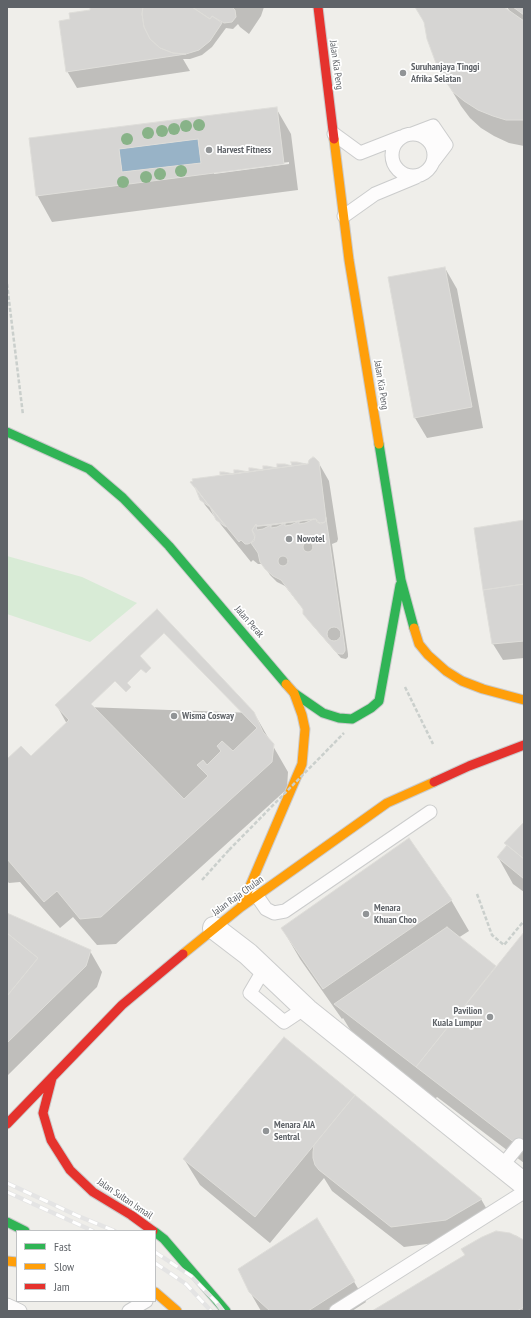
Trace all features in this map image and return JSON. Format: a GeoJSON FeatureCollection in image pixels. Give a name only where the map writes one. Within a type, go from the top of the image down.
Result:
{"type":"FeatureCollection","features":[{"type":"Feature","properties":{"kind":"street","name":"Jalan Kia Peng"},"geometry":{"type":"LineString","coordinates":[[318,7],[323,59],[334,134],[346,239],[401,580],[419,644],[428,655],[446,671],[462,681],[483,689],[524,700]]}},
{"type":"Feature","properties":{"kind":"street","name":"Jalan Perak"},"geometry":{"type":"LineString","coordinates":[[7,432],[89,469],[124,498],[169,546],[294,693],[302,715],[305,729],[302,764],[242,907]]}},
{"type":"Feature","properties":{"kind":"street"},"geometry":{"type":"LineString","coordinates":[[294,693],[323,713],[338,718],[352,719],[371,708],[379,701],[401,580]]}},
{"type":"Feature","properties":{"kind":"street","name":"Jalan Raja Chulan"},"geometry":{"type":"LineString","coordinates":[[7,1124],[122,1005],[214,928],[257,896],[387,803],[469,766],[524,745]]}},
{"type":"Feature","properties":{"kind":"street"},"geometry":{"type":"LineString","coordinates":[[214,928],[248,954],[305,1008],[524,1184]]}},
{"type":"Feature","properties":{"kind":"street","name":"Jalan Sultan Ismail"},"geometry":{"type":"LineString","coordinates":[[52,1078],[43,1114],[51,1140],[70,1170],[93,1192],[131,1215],[151,1230]]}},
{"type":"Feature","properties":{"kind":"street"},"geometry":{"type":"LineString","coordinates":[[7,1222],[23,1230]]}},
{"type":"Feature","properties":{"kind":"street","name":"Jalan Sultan Ismail"},"geometry":{"type":"LineString","coordinates":[[156,1233],[164,1239],[226,1311]]}},
{"type":"Feature","properties":{"kind":"street"},"geometry":{"type":"LineString","coordinates":[[156,1294],[177,1311]]}},
{"type":"Feature","properties":{"kind":"lane"},"geometry":{"type":"LineString","coordinates":[[334,134],[360,153],[409,134],[419,134],[430,142],[434,148],[435,155],[434,162],[430,169],[425,173],[375,194],[344,216]]}},
{"type":"Feature","properties":{"kind":"lane"},"geometry":{"type":"LineString","coordinates":[[409,134],[400,138],[395,143],[392,151],[392,158],[398,171],[404,175],[418,176]]}},
{"type":"Feature","properties":{"kind":"lane"},"geometry":{"type":"LineString","coordinates":[[257,896],[266,910],[274,913],[285,911],[430,812]]}},
{"type":"Feature","properties":{"kind":"lane"},"geometry":{"type":"LineString","coordinates":[[502,1166],[519,1145]]}},
{"type":"Feature","properties":{"kind":"lane"},"geometry":{"type":"LineString","coordinates":[[336,1311],[524,1192]]}},
{"type":"Feature","properties":{"kind":"lane"},"geometry":{"type":"LineString","coordinates":[[129,1311],[144,1302]]}},
{"type":"Feature","properties":{"kind":"lane"},"geometry":{"type":"LineString","coordinates":[[7,1305],[20,1311]]}},
{"type":"Feature","properties":{"kind":"path"},"geometry":{"type":"LineString","coordinates":[[7,284],[23,417]]}},
{"type":"Feature","properties":{"kind":"path"},"geometry":{"type":"LineString","coordinates":[[402,683],[433,744]]}},
{"type":"Feature","properties":{"kind":"path"},"geometry":{"type":"LineString","coordinates":[[202,880],[229,850],[344,733]]}},
{"type":"Feature","properties":{"kind":"path"},"geometry":{"type":"LineString","coordinates":[[477,894],[492,936],[504,945],[523,922]]}},
{"type":"Feature","properties":{"kind":"green space"},"geometry":{"type":"Polygon","coordinates":[[[7,556],[82,577],[137,603],[90,642],[7,614],[7,556]]]}},
{"type":"Feature","properties":{"kind":"water"},"geometry":{"type":"Polygon","coordinates":[[[198,139],[201,163],[122,172],[119,149],[198,139]]]}},
{"type":"Feature","properties":{"kind":"building"},"geometry":{"type":"Polygon","coordinates":[[[90,7],[143,7],[142,14],[144,27],[150,39],[160,48],[173,53],[186,54],[66,72],[59,21],[70,19],[69,13],[90,10],[90,7]]]}},
{"type":"Feature","properties":{"kind":"building"},"geometry":{"type":"Polygon","coordinates":[[[143,7],[192,7],[210,19],[212,16],[222,23],[210,41],[199,50],[186,54],[173,53],[160,48],[150,39],[144,27],[142,14],[143,7]]]}},
{"type":"Feature","properties":{"kind":"building"},"geometry":{"type":"Polygon","coordinates":[[[192,7],[232,7],[235,10],[236,17],[232,22],[224,23],[212,16],[210,19],[192,7]]]}},
{"type":"Feature","properties":{"kind":"building"},"geometry":{"type":"Polygon","coordinates":[[[415,7],[504,7],[524,21],[524,120],[506,120],[493,116],[478,110],[453,92],[437,66],[427,39],[424,22],[415,7]]]}},
{"type":"Feature","properties":{"kind":"building"},"geometry":{"type":"Polygon","coordinates":[[[513,7],[524,7],[524,15],[513,7]]]}},
{"type":"Feature","properties":{"kind":"building"},"geometry":{"type":"Polygon","coordinates":[[[277,107],[284,164],[36,196],[29,138],[277,107]],[[198,139],[119,149],[122,172],[201,163],[198,139]]]}},
{"type":"Feature","properties":{"kind":"building"},"geometry":{"type":"Polygon","coordinates":[[[445,267],[472,407],[414,418],[388,277],[445,267]]]}},
{"type":"Feature","properties":{"kind":"building"},"geometry":{"type":"Polygon","coordinates":[[[313,457],[319,462],[326,518],[325,522],[319,523],[316,519],[256,526],[256,524],[252,530],[255,535],[254,541],[248,544],[245,544],[241,540],[239,542],[190,482],[193,481],[192,479],[308,464],[309,460],[313,457]]]}},
{"type":"Feature","properties":{"kind":"building"},"geometry":{"type":"Polygon","coordinates":[[[291,462],[297,462],[306,464],[292,466],[291,462]]]}},
{"type":"Feature","properties":{"kind":"building"},"geometry":{"type":"Polygon","coordinates":[[[277,464],[285,464],[292,466],[277,468],[277,464]]]}},
{"type":"Feature","properties":{"kind":"building"},"geometry":{"type":"Polygon","coordinates":[[[263,466],[267,466],[277,468],[263,470],[263,466]]]}},
{"type":"Feature","properties":{"kind":"building"},"geometry":{"type":"Polygon","coordinates":[[[249,468],[252,468],[263,470],[249,472],[249,468]]]}},
{"type":"Feature","properties":{"kind":"building"},"geometry":{"type":"Polygon","coordinates":[[[234,470],[238,470],[249,472],[234,474],[234,470]]]}},
{"type":"Feature","properties":{"kind":"building"},"geometry":{"type":"Polygon","coordinates":[[[220,472],[224,472],[234,474],[220,475],[220,472]]]}},
{"type":"Feature","properties":{"kind":"building"},"geometry":{"type":"Polygon","coordinates":[[[195,487],[210,507],[200,500],[195,487]]]}},
{"type":"Feature","properties":{"kind":"building"},"geometry":{"type":"Polygon","coordinates":[[[210,507],[226,527],[216,520],[210,507]]]}},
{"type":"Feature","properties":{"kind":"building"},"geometry":{"type":"Polygon","coordinates":[[[326,518],[345,648],[343,654],[337,653],[303,614],[303,609],[281,580],[273,576],[265,569],[260,562],[258,553],[251,543],[255,538],[252,530],[256,524],[256,526],[260,526],[316,519],[317,522],[321,524],[325,522],[326,518]]]}},
{"type":"Feature","properties":{"kind":"building"},"geometry":{"type":"Polygon","coordinates":[[[314,519],[305,523],[299,524],[299,521],[314,519]]]}},
{"type":"Feature","properties":{"kind":"building"},"geometry":{"type":"Polygon","coordinates":[[[524,520],[524,584],[483,590],[474,528],[524,520]]]}},
{"type":"Feature","properties":{"kind":"building"},"geometry":{"type":"Polygon","coordinates":[[[299,521],[291,525],[285,526],[285,523],[299,521]]]}},
{"type":"Feature","properties":{"kind":"building"},"geometry":{"type":"Polygon","coordinates":[[[285,523],[277,527],[271,528],[271,525],[285,523]]]}},
{"type":"Feature","properties":{"kind":"building"},"geometry":{"type":"Polygon","coordinates":[[[271,525],[257,530],[256,526],[271,525]]]}},
{"type":"Feature","properties":{"kind":"building"},"geometry":{"type":"Polygon","coordinates":[[[306,542],[310,542],[312,543],[312,551],[306,552],[303,549],[303,545],[306,542]]]}},
{"type":"Feature","properties":{"kind":"building"},"geometry":{"type":"Polygon","coordinates":[[[281,556],[285,556],[287,557],[287,565],[281,566],[278,563],[278,559],[281,556]]]}},
{"type":"Feature","properties":{"kind":"building"},"geometry":{"type":"Polygon","coordinates":[[[524,584],[524,641],[492,644],[483,590],[524,584]]]}},
{"type":"Feature","properties":{"kind":"building"},"geometry":{"type":"Polygon","coordinates":[[[157,609],[254,712],[263,732],[274,744],[272,762],[101,917],[80,919],[57,891],[44,902],[7,859],[7,759],[21,746],[31,756],[69,720],[55,705],[157,609]]]}},
{"type":"Feature","properties":{"kind":"building"},"geometry":{"type":"Polygon","coordinates":[[[334,627],[339,629],[341,634],[339,639],[334,641],[329,639],[327,634],[329,629],[334,627]]]}},
{"type":"Feature","properties":{"kind":"building","name":"Wisma Cosway"},"geometry":{"type":"Polygon","coordinates":[[[164,633],[257,728],[233,751],[222,741],[217,746],[221,751],[207,765],[203,760],[197,765],[208,776],[184,799],[91,704],[115,681],[126,692],[131,687],[127,683],[141,669],[146,673],[151,668],[140,656],[164,633]]]}},
{"type":"Feature","properties":{"kind":"building"},"geometry":{"type":"Polygon","coordinates":[[[524,822],[524,859],[504,843],[524,822]]]}},
{"type":"Feature","properties":{"kind":"building","name":"Menara Khuan Choo"},"geometry":{"type":"Polygon","coordinates":[[[409,838],[452,900],[323,989],[281,928],[409,838]]]}},
{"type":"Feature","properties":{"kind":"building"},"geometry":{"type":"Polygon","coordinates":[[[507,845],[524,859],[524,879],[497,857],[507,845]]]}},
{"type":"Feature","properties":{"kind":"building"},"geometry":{"type":"Polygon","coordinates":[[[7,913],[91,950],[86,966],[7,1043],[7,996],[38,958],[7,933],[7,913]]]}},
{"type":"Feature","properties":{"kind":"building"},"geometry":{"type":"Polygon","coordinates":[[[447,927],[496,966],[416,1067],[334,1004],[447,927]]]}},
{"type":"Feature","properties":{"kind":"building","name":"Pavilion Kuala Lumpur"},"geometry":{"type":"Polygon","coordinates":[[[524,932],[524,1150],[416,1067],[524,932]]]}},
{"type":"Feature","properties":{"kind":"building"},"geometry":{"type":"Polygon","coordinates":[[[7,933],[38,958],[7,996],[7,933]]]}},
{"type":"Feature","properties":{"kind":"building","name":"Menara AIA Sentral"},"geometry":{"type":"Polygon","coordinates":[[[284,1037],[355,1095],[255,1217],[183,1159],[284,1037]]]}},
{"type":"Feature","properties":{"kind":"building"},"geometry":{"type":"Polygon","coordinates":[[[355,1095],[482,1199],[446,1220],[391,1227],[319,1170],[315,1165],[313,1158],[314,1145],[355,1095]]]}},
{"type":"Feature","properties":{"kind":"building"},"geometry":{"type":"Polygon","coordinates":[[[317,1218],[355,1281],[308,1311],[270,1311],[249,1292],[238,1269],[317,1218]]]}},
{"type":"Feature","properties":{"kind":"building"},"geometry":{"type":"Polygon","coordinates":[[[496,1231],[510,1233],[524,1240],[524,1307],[517,1311],[372,1311],[465,1255],[461,1249],[496,1231]]]}},
{"type":"Feature","properties":{"kind":"railway"},"geometry":{"type":"LineString","coordinates":[[7,1183],[78,1216],[113,1230]]}},
{"type":"Feature","properties":{"kind":"railway"},"geometry":{"type":"LineString","coordinates":[[7,1192],[91,1230]]}},
{"type":"Feature","properties":{"kind":"railway"},"geometry":{"type":"LineString","coordinates":[[156,1253],[191,1276],[223,1311]]}},
{"type":"Feature","properties":{"kind":"railway"},"geometry":{"type":"LineString","coordinates":[[156,1264],[186,1284],[211,1311]]}},
{"type":"Feature","properties":{"kind":"traffic: fast"},"geometry":{"type":"LineString","coordinates":[[7,432],[89,469],[123,498],[169,546],[286,684]]}},
{"type":"Feature","properties":{"kind":"traffic: fast"},"geometry":{"type":"LineString","coordinates":[[379,444],[401,580],[414,628]]}},
{"type":"Feature","properties":{"kind":"traffic: fast"},"geometry":{"type":"LineString","coordinates":[[294,693],[323,713],[339,718],[352,719],[371,708],[379,701],[400,585]]}},
{"type":"Feature","properties":{"kind":"traffic: fast"},"geometry":{"type":"LineString","coordinates":[[7,1222],[23,1230]]}},
{"type":"Feature","properties":{"kind":"traffic: fast"},"geometry":{"type":"LineString","coordinates":[[156,1233],[164,1239],[226,1311]]}},
{"type":"Feature","properties":{"kind":"traffic: slow"},"geometry":{"type":"LineString","coordinates":[[334,139],[349,260],[379,444]]}},
{"type":"Feature","properties":{"kind":"traffic: slow"},"geometry":{"type":"LineString","coordinates":[[414,628],[419,644],[428,655],[446,671],[462,681],[483,689],[524,700]]}},
{"type":"Feature","properties":{"kind":"traffic: slow"},"geometry":{"type":"LineString","coordinates":[[241,907],[302,764],[305,729],[302,715],[294,693],[286,684]]}},
{"type":"Feature","properties":{"kind":"traffic: slow"},"geometry":{"type":"LineString","coordinates":[[183,954],[241,907],[387,803],[434,782]]}},
{"type":"Feature","properties":{"kind":"traffic: slow"},"geometry":{"type":"LineString","coordinates":[[7,1261],[16,1262]]}},
{"type":"Feature","properties":{"kind":"traffic: slow"},"geometry":{"type":"LineString","coordinates":[[156,1293],[177,1311]]}},
{"type":"Feature","properties":{"kind":"traffic: jam"},"geometry":{"type":"LineString","coordinates":[[318,7],[334,139]]}},
{"type":"Feature","properties":{"kind":"traffic: jam"},"geometry":{"type":"LineString","coordinates":[[434,782],[469,766],[524,745]]}},
{"type":"Feature","properties":{"kind":"traffic: jam"},"geometry":{"type":"LineString","coordinates":[[7,1124],[122,1005],[183,954]]}},
{"type":"Feature","properties":{"kind":"traffic: jam"},"geometry":{"type":"LineString","coordinates":[[52,1078],[43,1113],[51,1140],[70,1170],[93,1192],[131,1215],[152,1230]]}},
{"type":"Feature","properties":{"kind":"place","name":"Suruhanjaya Tinggi Afrika Selatan"},"geometry":{"type":"Point","coordinates":[403,73]}},
{"type":"Feature","properties":{"kind":"place","name":"Harvest Fitness"},"geometry":{"type":"Point","coordinates":[209,150]}},
{"type":"Feature","properties":{"kind":"place","name":"Novotel"},"geometry":{"type":"Point","coordinates":[289,539]}},
{"type":"Feature","properties":{"kind":"place","name":"Wisma Cosway"},"geometry":{"type":"Point","coordinates":[174,716]}},
{"type":"Feature","properties":{"kind":"place","name":"Menara Khuan Choo"},"geometry":{"type":"Point","coordinates":[366,914]}},
{"type":"Feature","properties":{"kind":"place","name":"Pavilion Kuala Lumpur"},"geometry":{"type":"Point","coordinates":[490,1017]}},
{"type":"Feature","properties":{"kind":"place","name":"Menara AIA Sentral"},"geometry":{"type":"Point","coordinates":[266,1131]}}]}
